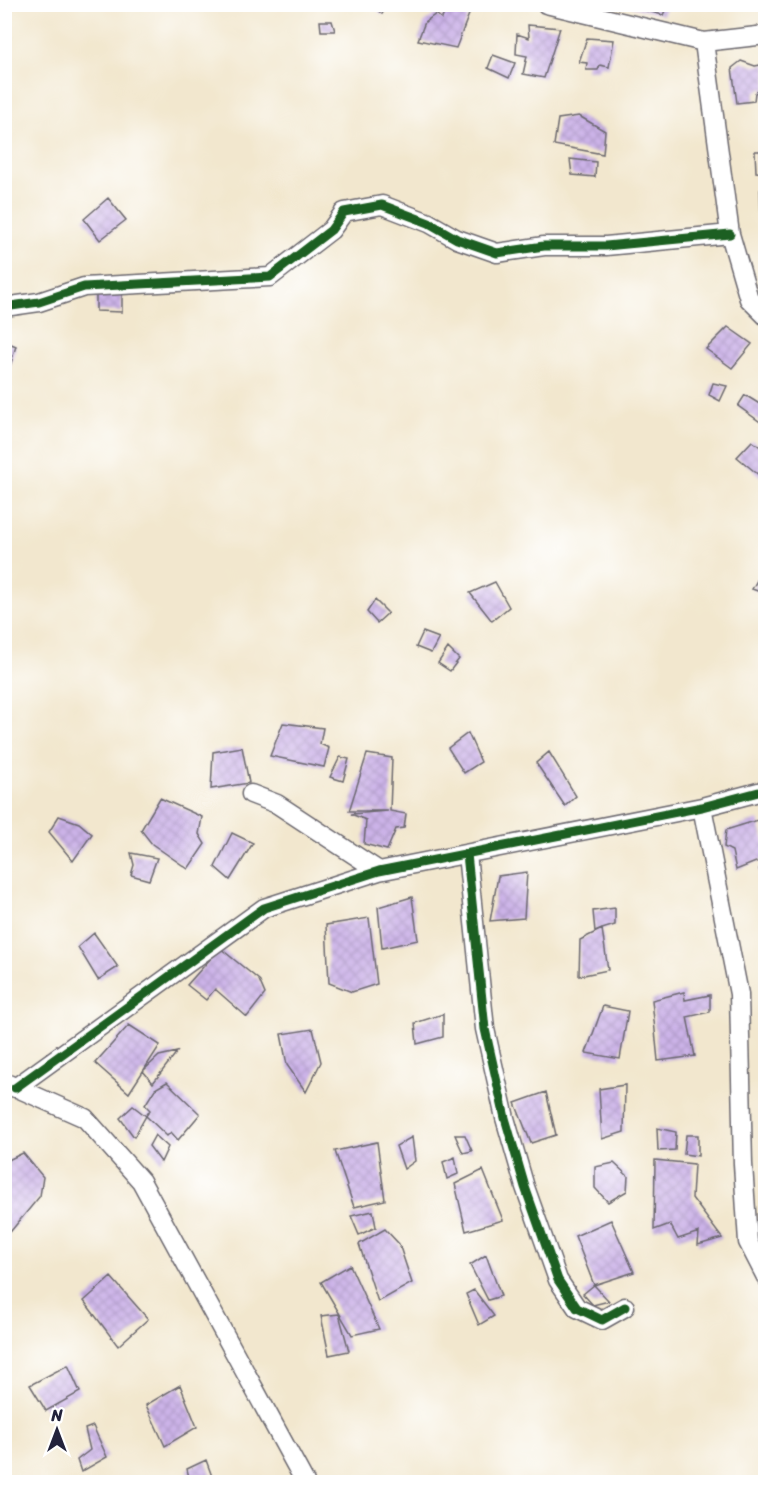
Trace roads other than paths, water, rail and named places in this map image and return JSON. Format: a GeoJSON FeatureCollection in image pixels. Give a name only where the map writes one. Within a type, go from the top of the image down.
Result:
{"type":"FeatureCollection","features":[{"type":"Feature","properties":{"kind":"street"},"geometry":{"type":"LineString","coordinates":[[546,4],[704,42],[765,35]]}},
{"type":"Feature","properties":{"kind":"street"},"geometry":{"type":"LineString","coordinates":[[704,42],[730,234],[749,299],[765,316]]}},
{"type":"Feature","properties":{"kind":"street"},"geometry":{"type":"LineString","coordinates":[[4,307],[39,303],[84,287],[270,277],[330,230],[344,212],[382,205],[429,223],[458,239],[497,253],[544,246],[606,246],[730,234]]}},
{"type":"Feature","properties":{"kind":"street"},"geometry":{"type":"LineString","coordinates":[[10,1085],[264,908],[379,871],[702,807],[765,790]]}},
{"type":"Feature","properties":{"kind":"street"},"geometry":{"type":"LineString","coordinates":[[251,794],[277,804],[379,871]]}},
{"type":"Feature","properties":{"kind":"street"},"geometry":{"type":"LineString","coordinates":[[702,807],[739,994],[743,1164],[748,1242],[765,1277]]}},
{"type":"Feature","properties":{"kind":"street"},"geometry":{"type":"LineString","coordinates":[[467,854],[485,1029],[504,1118],[544,1243],[558,1280],[576,1308],[602,1320],[625,1307]]}},
{"type":"Feature","properties":{"kind":"street"},"geometry":{"type":"LineString","coordinates":[[10,1085],[84,1118],[141,1181],[305,1482]]}}]}
